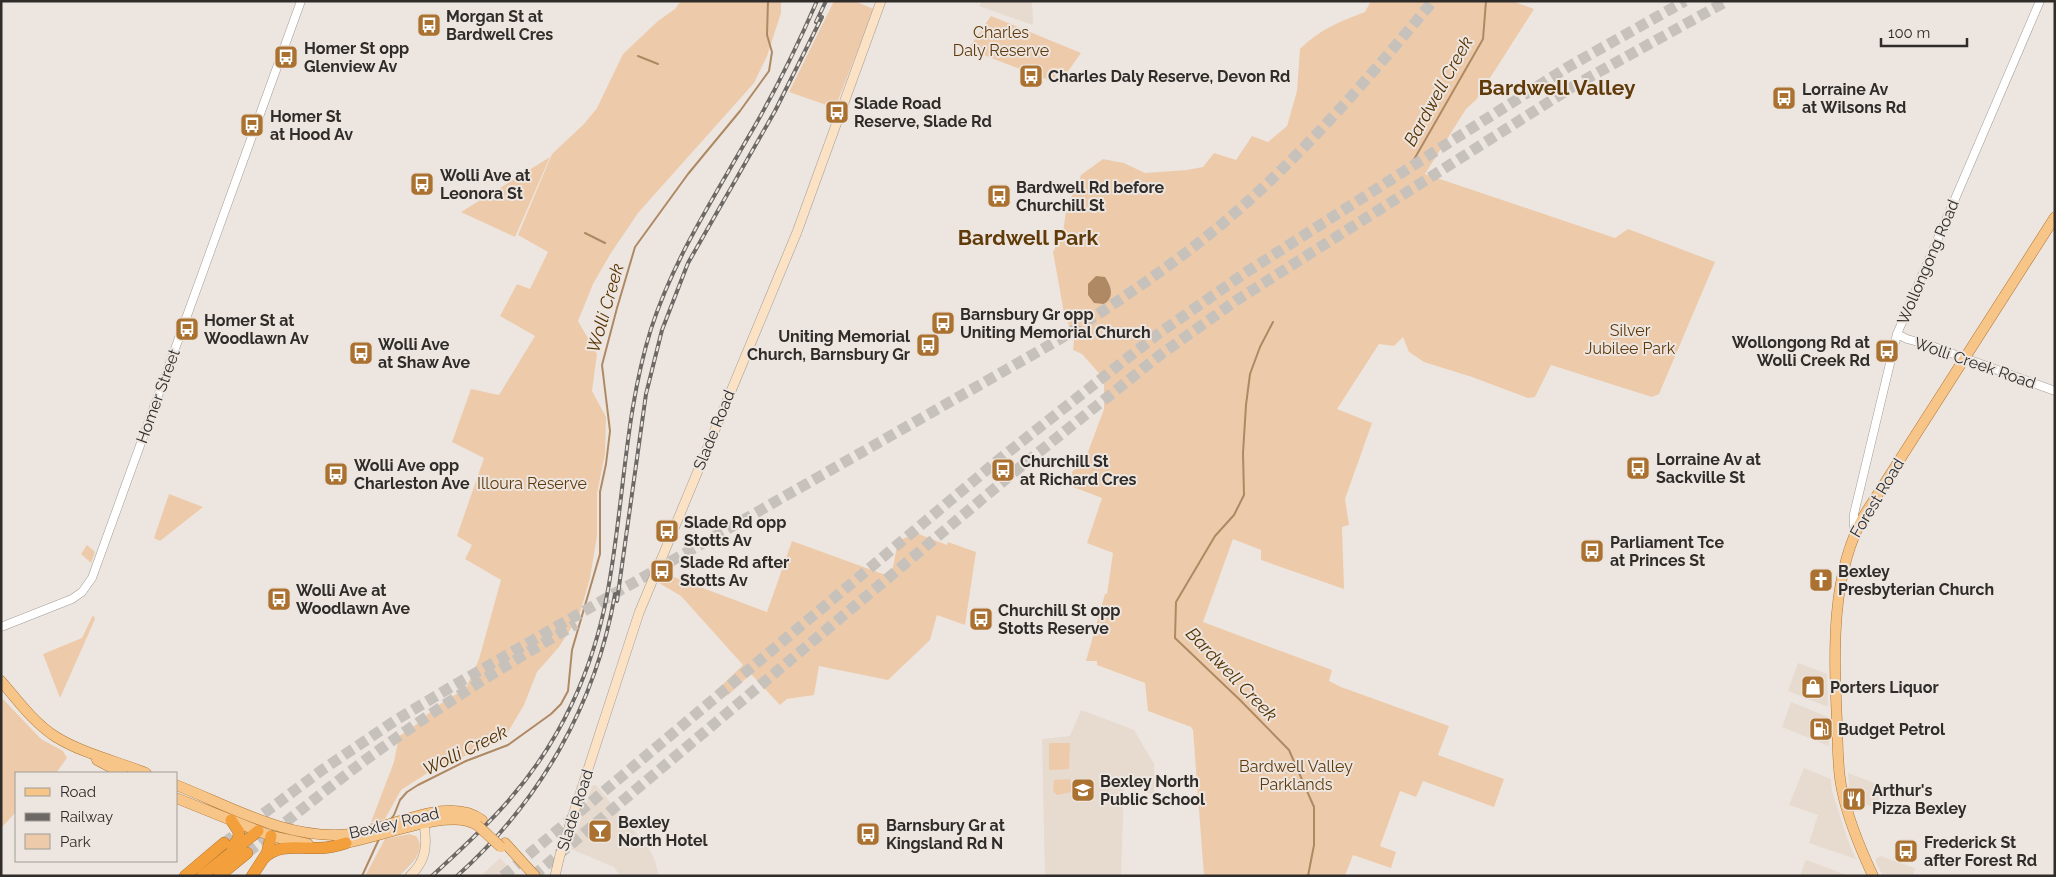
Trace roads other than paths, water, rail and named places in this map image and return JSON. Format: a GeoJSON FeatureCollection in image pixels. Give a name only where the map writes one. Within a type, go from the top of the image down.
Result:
{"type":"FeatureCollection","features":[{"type":"Feature","properties":{"kind":"highway"},"geometry":{"type":"LineString","coordinates":[[221,860],[226,852],[235,844],[238,836],[237,828],[230,820]]}},
{"type":"Feature","properties":{"kind":"highway"},"geometry":{"type":"LineString","coordinates":[[202,876],[266,828],[269,847],[252,876]]}},
{"type":"Feature","properties":{"kind":"highway"},"geometry":{"type":"LineString","coordinates":[[185,876],[224,843]]}},
{"type":"Feature","properties":{"kind":"highway"},"geometry":{"type":"LineString","coordinates":[[264,858],[270,852],[278,849],[318,848],[346,843]]}},
{"type":"Feature","properties":{"kind":"highway"},"geometry":{"type":"LineString","coordinates":[[219,876],[247,853]]}},
{"type":"Feature","properties":{"kind":"main road","name":"Slade Road"},"geometry":{"type":"LineString","coordinates":[[555,876],[639,613],[797,232],[881,1]]}},
{"type":"Feature","properties":{"kind":"main road","name":"Forest Road"},"geometry":{"type":"LineString","coordinates":[[1873,876],[1857,840],[1843,794],[1837,734],[1838,601],[1847,554],[1854,534],[2055,217]]}},
{"type":"Feature","properties":{"kind":"main road"},"geometry":{"type":"LineString","coordinates":[[1,681],[43,727],[55,736],[120,772]]}},
{"type":"Feature","properties":{"kind":"main road"},"geometry":{"type":"LineString","coordinates":[[86,752],[143,772]]}},
{"type":"Feature","properties":{"kind":"main road","name":"Bexley Road"},"geometry":{"type":"LineString","coordinates":[[178,786],[297,843],[318,845],[346,843],[374,833],[457,810],[469,813],[535,876]]}},
{"type":"Feature","properties":{"kind":"main road","name":"Bexley Road"},"geometry":{"type":"LineString","coordinates":[[178,799],[230,820],[266,828],[331,835],[374,833]]}},
{"type":"Feature","properties":{"kind":"main road"},"geometry":{"type":"LineString","coordinates":[[410,876],[420,865],[426,853],[424,819]]}},
{"type":"Feature","properties":{"kind":"main road","name":"Bexley Road"},"geometry":{"type":"LineString","coordinates":[[503,845],[528,876]]}},
{"type":"Feature","properties":{"kind":"main road","name":"Slade Road"},"geometry":{"type":"LineString","coordinates":[[548,876],[558,862]]}},
{"type":"Feature","properties":{"kind":"street","name":"Homer Street"},"geometry":{"type":"LineString","coordinates":[[1,627],[72,599],[82,592],[92,580],[301,1]]}},
{"type":"Feature","properties":{"kind":"street","name":"Wollongong Road"},"geometry":{"type":"LineString","coordinates":[[1854,534],[1854,514],[1897,334],[2040,1]]}},
{"type":"Feature","properties":{"kind":"street","name":"Wolli Creek Road"},"geometry":{"type":"LineString","coordinates":[[1897,334],[2055,391]]}},
{"type":"Feature","properties":{"kind":"waterway","name":"Wolli Creek"},"geometry":{"type":"LineString","coordinates":[[390,820],[400,800],[407,792],[466,761],[508,745],[551,714],[561,704],[568,691],[572,650],[600,554],[600,492],[610,431],[602,365],[617,308],[635,247],[688,174],[740,111],[769,71],[772,52],[767,35],[768,1]]}},
{"type":"Feature","properties":{"kind":"waterway","name":"Bardwell Creek"},"geometry":{"type":"LineString","coordinates":[[1412,163],[1483,39],[1486,1]]}},
{"type":"Feature","properties":{"kind":"waterway"},"geometry":{"type":"LineString","coordinates":[[638,56],[658,64]]}},
{"type":"Feature","properties":{"kind":"waterway"},"geometry":{"type":"LineString","coordinates":[[585,233],[605,243]]}},
{"type":"Feature","properties":{"kind":"waterway","name":"Bardwell Creek"},"geometry":{"type":"LineString","coordinates":[[1273,322],[1260,347],[1250,374],[1243,453],[1244,495],[1234,515],[1215,536],[1176,602],[1175,638],[1289,750],[1314,807],[1314,845],[1308,876]]}},
{"type":"Feature","properties":{"kind":"waterway","name":"Wolli Creek"},"geometry":{"type":"LineString","coordinates":[[362,876],[379,839]]}},
{"type":"Feature","properties":{"kind":"tunnel"},"geometry":{"type":"LineString","coordinates":[[224,843],[322,770],[396,720],[1060,339],[1136,289],[1210,234],[1280,172],[1348,100],[1433,1]]}},
{"type":"Feature","properties":{"kind":"tunnel"},"geometry":{"type":"LineString","coordinates":[[503,876],[1002,457],[1158,334],[1245,273],[1568,67],[1685,1]]}},
{"type":"Feature","properties":{"kind":"tunnel"},"geometry":{"type":"LineString","coordinates":[[533,876],[1019,468],[1160,355],[1237,300],[1577,84],[1727,1]]}},
{"type":"Feature","properties":{"kind":"tunnel"},"geometry":{"type":"LineString","coordinates":[[247,853],[390,742],[495,673],[576,624]]}},
{"type":"Feature","properties":{"kind":"railway"},"geometry":{"type":"LineString","coordinates":[[432,876],[491,820],[527,778],[544,754],[572,704],[593,651],[607,595],[635,394],[651,329],[681,256],[775,90],[817,1]]}},
{"type":"Feature","properties":{"kind":"railway"},"geometry":{"type":"LineString","coordinates":[[816,22],[826,1]]}},
{"type":"Feature","properties":{"kind":"railway"},"geometry":{"type":"LineString","coordinates":[[617,601],[646,394],[662,330],[688,263],[775,111],[822,17]]}},
{"type":"Feature","properties":{"kind":"railway"},"geometry":{"type":"LineString","coordinates":[[457,876],[487,847],[514,816],[560,749],[579,712],[594,674],[606,635],[615,594]]}},
{"type":"Feature","properties":{"kind":"place","name":"Morgan St at Bardwell Cres"},"geometry":{"type":"Point","coordinates":[429,25]}},
{"type":"Feature","properties":{"kind":"place","name":"Homer St opp Glenview Av"},"geometry":{"type":"Point","coordinates":[286,57]}},
{"type":"Feature","properties":{"kind":"place","name":"Charles Daly Reserve, Devon Rd"},"geometry":{"type":"Point","coordinates":[1031,76]}},
{"type":"Feature","properties":{"kind":"place","name":"Lorraine Av at Wilsons Rd"},"geometry":{"type":"Point","coordinates":[1784,98]}},
{"type":"Feature","properties":{"kind":"place","name":"Slade Road Reserve, Slade Rd"},"geometry":{"type":"Point","coordinates":[837,112]}},
{"type":"Feature","properties":{"kind":"place","name":"Homer St at Hood Av"},"geometry":{"type":"Point","coordinates":[252,125]}},
{"type":"Feature","properties":{"kind":"place","name":"Wolli Ave at Leonora St"},"geometry":{"type":"Point","coordinates":[422,184]}},
{"type":"Feature","properties":{"kind":"place","name":"Bardwell Rd before Churchill St"},"geometry":{"type":"Point","coordinates":[999,196]}},
{"type":"Feature","properties":{"kind":"place","name":"Barnsbury Gr opp Uniting Memorial Church"},"geometry":{"type":"Point","coordinates":[943,323]}},
{"type":"Feature","properties":{"kind":"place","name":"Homer St at Woodlawn Av"},"geometry":{"type":"Point","coordinates":[187,329]}},
{"type":"Feature","properties":{"kind":"place","name":"Uniting Memorial Church, Barnsbury Gr"},"geometry":{"type":"Point","coordinates":[928,345]}},
{"type":"Feature","properties":{"kind":"place","name":"Wollongong Rd at Wolli Creek Rd"},"geometry":{"type":"Point","coordinates":[1887,351]}},
{"type":"Feature","properties":{"kind":"place","name":"Wolli Ave at Shaw Ave"},"geometry":{"type":"Point","coordinates":[361,353]}},
{"type":"Feature","properties":{"kind":"place","name":"Lorraine Av at Sackville St"},"geometry":{"type":"Point","coordinates":[1638,468]}},
{"type":"Feature","properties":{"kind":"place","name":"Churchill St at Richard Cres"},"geometry":{"type":"Point","coordinates":[1003,470]}},
{"type":"Feature","properties":{"kind":"place","name":"Wolli Ave opp Charleston Ave"},"geometry":{"type":"Point","coordinates":[336,474]}},
{"type":"Feature","properties":{"kind":"place","name":"Slade Rd opp Stotts Av"},"geometry":{"type":"Point","coordinates":[667,531]}},
{"type":"Feature","properties":{"kind":"place","name":"Parliament Tce at Princes St"},"geometry":{"type":"Point","coordinates":[1592,551]}},
{"type":"Feature","properties":{"kind":"place","name":"Slade Rd after Stotts Av"},"geometry":{"type":"Point","coordinates":[662,571]}},
{"type":"Feature","properties":{"kind":"place","name":"Bexley Presbyterian Church"},"geometry":{"type":"Point","coordinates":[1821,580]}},
{"type":"Feature","properties":{"kind":"place","name":"Wolli Ave at Woodlawn Ave"},"geometry":{"type":"Point","coordinates":[279,599]}},
{"type":"Feature","properties":{"kind":"place","name":"Churchill St opp Stotts Reserve"},"geometry":{"type":"Point","coordinates":[981,619]}},
{"type":"Feature","properties":{"kind":"place","name":"Porters Liquor"},"geometry":{"type":"Point","coordinates":[1813,687]}},
{"type":"Feature","properties":{"kind":"place","name":"Budget Petrol"},"geometry":{"type":"Point","coordinates":[1821,729]}},
{"type":"Feature","properties":{"kind":"place","name":"Bexley North Public School"},"geometry":{"type":"Point","coordinates":[1083,790]}},
{"type":"Feature","properties":{"kind":"place","name":"Arthur's Pizza Bexley"},"geometry":{"type":"Point","coordinates":[1854,799]}},
{"type":"Feature","properties":{"kind":"place","name":"Bexley North Hotel"},"geometry":{"type":"Point","coordinates":[600,831]}},
{"type":"Feature","properties":{"kind":"place","name":"Barnsbury Gr at Kingsland Rd N"},"geometry":{"type":"Point","coordinates":[868,834]}},
{"type":"Feature","properties":{"kind":"place","name":"Frederick St after Forest Rd"},"geometry":{"type":"Point","coordinates":[1906,851]}},
{"type":"Feature","properties":{"kind":"district","name":"Bardwell Valley"},"geometry":{"type":"Point","coordinates":[1557,87]}},
{"type":"Feature","properties":{"kind":"district","name":"Bardwell Park"},"geometry":{"type":"Point","coordinates":[1028,237]}},
{"type":"Feature","properties":{"kind":"park label","name":"Charles Daly Reserve"},"geometry":{"type":"Point","coordinates":[1001,41]}},
{"type":"Feature","properties":{"kind":"park label","name":"Silver Jubilee Park"},"geometry":{"type":"Point","coordinates":[1630,339]}},
{"type":"Feature","properties":{"kind":"park label","name":"Illoura Reserve"},"geometry":{"type":"Point","coordinates":[532,483]}},
{"type":"Feature","properties":{"kind":"park label","name":"Bardwell Valley Parklands"},"geometry":{"type":"Point","coordinates":[1296,775]}}]}
